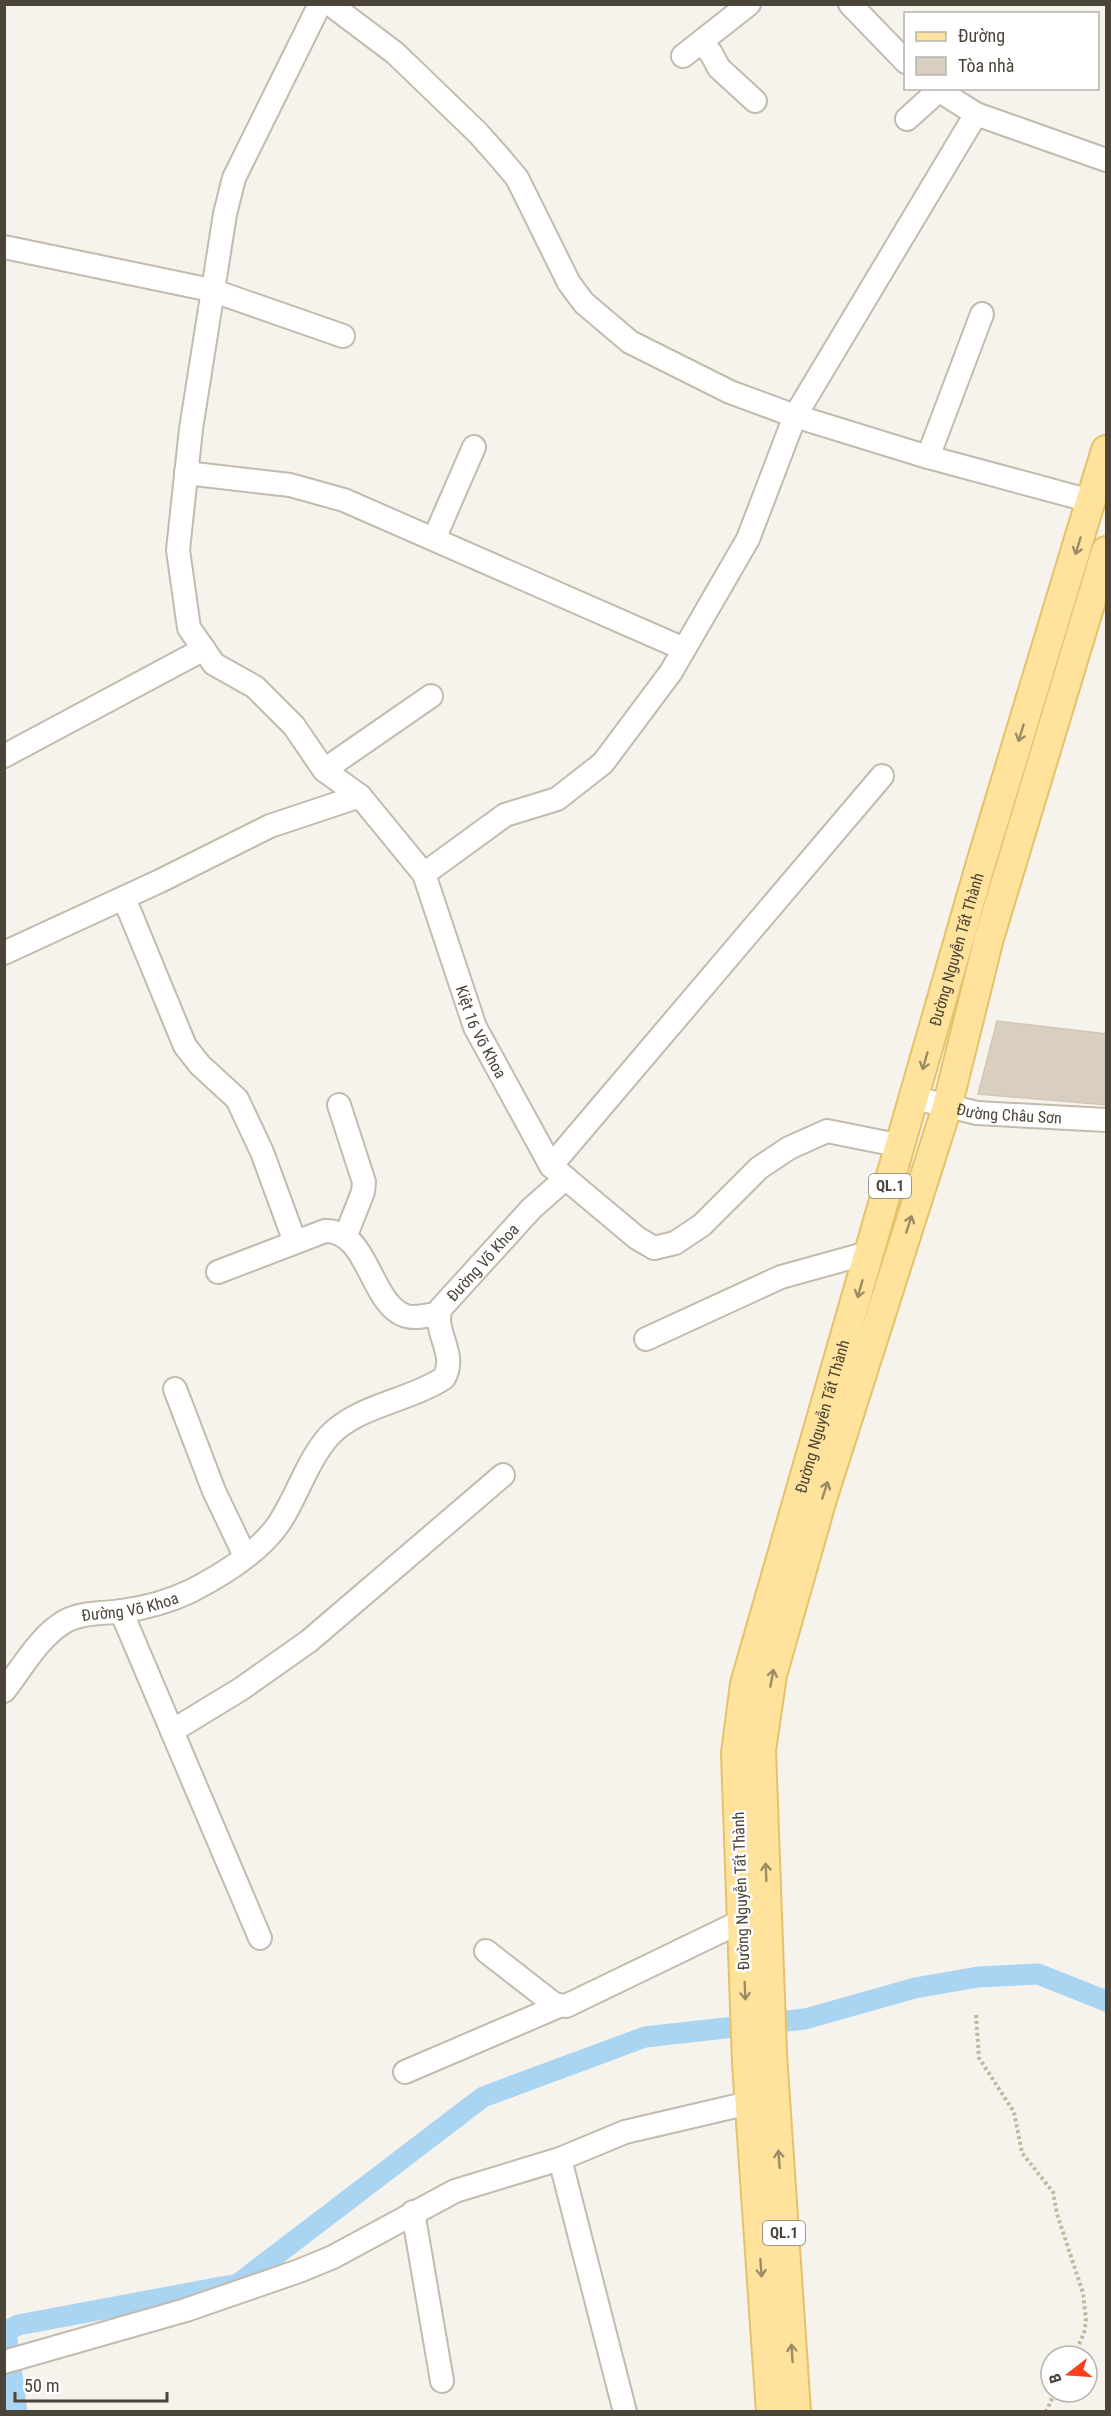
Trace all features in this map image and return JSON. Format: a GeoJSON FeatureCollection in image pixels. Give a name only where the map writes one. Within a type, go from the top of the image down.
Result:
{"type":"FeatureCollection","features":[{"type":"Feature","properties":{"kind":"main road","name":"Đường Nguyễn Tất Thành"},"geometry":{"type":"LineString","coordinates":[[796,2412],[759,2059],[751,1928],[736,1753],[745,1684],[902,1146],[981,863],[1107,450]]}},
{"type":"Feature","properties":{"kind":"main road","name":"Đường Nguyễn Tất Thành"},"geometry":{"type":"LineString","coordinates":[[751,1928],[761,1750],[772,1675],[822,1499],[947,1107],[989,938],[1107,550]]}},
{"type":"Feature","properties":{"kind":"main road","name":"Đường Nguyễn Tất Thành"},"geometry":{"type":"LineString","coordinates":[[759,2059],[749,2103],[771,2412]]}},
{"type":"Feature","properties":{"kind":"street"},"geometry":{"type":"LineString","coordinates":[[320,4],[234,178],[211,290],[178,550],[189,628],[214,664],[255,687],[294,726],[324,770],[360,796],[424,874],[505,814],[557,799],[603,763],[671,672],[748,539],[795,416],[976,114]]}},
{"type":"Feature","properties":{"kind":"street"},"geometry":{"type":"LineString","coordinates":[[330,4],[394,53],[478,132],[522,187],[569,283],[584,303],[630,342],[730,392],[795,416],[928,457],[1091,501]]}},
{"type":"Feature","properties":{"kind":"street"},"geometry":{"type":"LineString","coordinates":[[749,4],[692,50],[711,53],[719,68],[755,101]]}},
{"type":"Feature","properties":{"kind":"street"},"geometry":{"type":"LineString","coordinates":[[850,4],[904,60]]}},
{"type":"Feature","properties":{"kind":"street"},"geometry":{"type":"LineString","coordinates":[[908,119],[937,90],[976,114],[1107,159]]}},
{"type":"Feature","properties":{"kind":"street"},"geometry":{"type":"LineString","coordinates":[[4,247],[211,290],[343,336]]}},
{"type":"Feature","properties":{"kind":"street"},"geometry":{"type":"LineString","coordinates":[[928,457],[982,314]]}},
{"type":"Feature","properties":{"kind":"street"},"geometry":{"type":"LineString","coordinates":[[434,539],[474,447]]}},
{"type":"Feature","properties":{"kind":"street"},"geometry":{"type":"LineString","coordinates":[[186,473],[290,485],[345,500],[684,650]]}},
{"type":"Feature","properties":{"kind":"street"},"geometry":{"type":"LineString","coordinates":[[4,756],[204,649]]}},
{"type":"Feature","properties":{"kind":"street"},"geometry":{"type":"LineString","coordinates":[[324,770],[431,696]]}},
{"type":"Feature","properties":{"kind":"street","name":"Đường Võ Khoa"},"geometry":{"type":"LineString","coordinates":[[4,1691],[40,1643],[64,1622],[88,1615],[148,1606],[191,1591],[245,1556],[272,1533],[280,1522],[315,1456],[332,1433],[358,1416],[444,1378],[448,1371],[449,1354],[439,1313],[447,1300],[531,1209],[558,1172],[882,776]]}},
{"type":"Feature","properties":{"kind":"street"},"geometry":{"type":"LineString","coordinates":[[4,953],[128,907],[270,826],[360,796]]}},
{"type":"Feature","properties":{"kind":"street","name":"Kiệt 16 Võ Khoa"},"geometry":{"type":"LineString","coordinates":[[424,874],[476,1027],[558,1172]]}},
{"type":"Feature","properties":{"kind":"street"},"geometry":{"type":"LineString","coordinates":[[128,907],[177,1029],[191,1056],[237,1099],[262,1152],[295,1242]]}},
{"type":"Feature","properties":{"kind":"street","name":"Đường Châu Sơn"},"geometry":{"type":"LineString","coordinates":[[915,1098],[977,1113],[1107,1120]]}},
{"type":"Feature","properties":{"kind":"street"},"geometry":{"type":"LineString","coordinates":[[339,1105],[364,1182],[363,1192],[346,1235]]}},
{"type":"Feature","properties":{"kind":"street"},"geometry":{"type":"LineString","coordinates":[[558,1172],[637,1238],[654,1248],[675,1243],[702,1225],[759,1168],[789,1148],[827,1131],[902,1146]]}},
{"type":"Feature","properties":{"kind":"street"},"geometry":{"type":"LineString","coordinates":[[218,1272],[325,1231],[346,1235],[384,1294],[403,1315],[418,1317],[439,1313]]}},
{"type":"Feature","properties":{"kind":"street"},"geometry":{"type":"LineString","coordinates":[[646,1339],[780,1277],[819,1264],[871,1252]]}},
{"type":"Feature","properties":{"kind":"street"},"geometry":{"type":"LineString","coordinates":[[175,1389],[214,1491],[245,1556]]}},
{"type":"Feature","properties":{"kind":"street"},"geometry":{"type":"LineString","coordinates":[[172,1731],[241,1689],[309,1641],[503,1475]]}},
{"type":"Feature","properties":{"kind":"street"},"geometry":{"type":"LineString","coordinates":[[121,1611],[260,1938]]}},
{"type":"Feature","properties":{"kind":"street"},"geometry":{"type":"LineString","coordinates":[[405,2072],[751,1928]]}},
{"type":"Feature","properties":{"kind":"street"},"geometry":{"type":"LineString","coordinates":[[486,1951],[560,2006]]}},
{"type":"Feature","properties":{"kind":"street"},"geometry":{"type":"LineString","coordinates":[[12,2360],[186,2310],[299,2271],[333,2257],[413,2212],[455,2192],[560,2159],[625,2132],[749,2103]]}},
{"type":"Feature","properties":{"kind":"street"},"geometry":{"type":"LineString","coordinates":[[560,2159],[625,2412]]}},
{"type":"Feature","properties":{"kind":"street"},"geometry":{"type":"LineString","coordinates":[[413,2212],[442,2381]]}},
{"type":"Feature","properties":{"kind":"path"},"geometry":{"type":"LineString","coordinates":[[976,2015],[979,2058],[1014,2112],[1022,2153],[1053,2192],[1057,2214],[1083,2293],[1086,2320],[1079,2344]]}},
{"type":"Feature","properties":{"kind":"building"},"geometry":{"type":"Polygon","coordinates":[[[997,1021],[1107,1034],[1107,1105],[978,1094],[997,1021]]]}},
{"type":"Feature","properties":{"kind":"waterway"},"geometry":{"type":"LineString","coordinates":[[4,2333],[18,2325],[238,2284],[483,2097],[645,2037],[805,2019],[915,1988],[978,1977],[1038,1974],[1106,2001]]}},
{"type":"Feature","properties":{"kind":"waterway"},"geometry":{"type":"LineString","coordinates":[[6,2332],[17,2412]]}}]}
